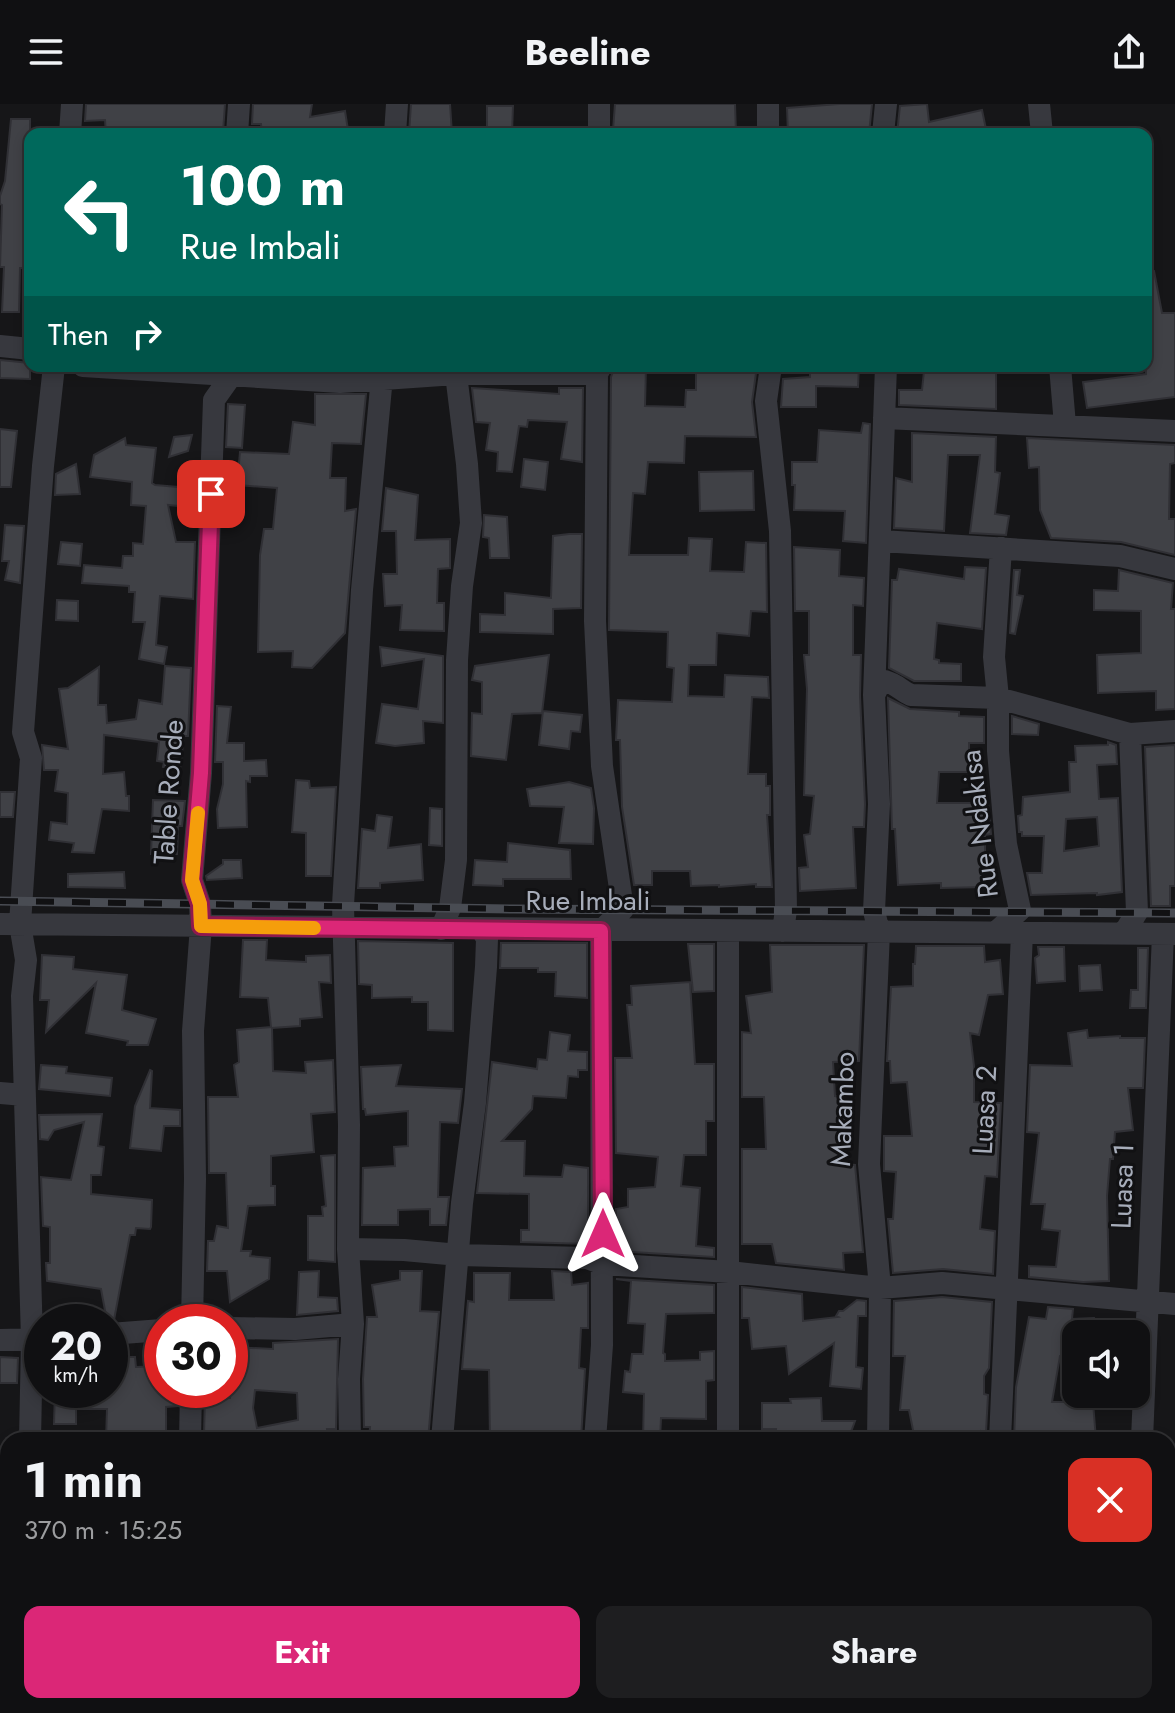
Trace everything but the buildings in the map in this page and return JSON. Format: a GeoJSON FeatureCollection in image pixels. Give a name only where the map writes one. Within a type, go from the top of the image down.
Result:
{"type":"FeatureCollection","features":[{"type":"Feature","properties":{"kind":"street"},"geometry":{"type":"LineString","coordinates":[[70,128],[72,104]]}},
{"type":"Feature","properties":{"kind":"street"},"geometry":{"type":"LineString","coordinates":[[237,128],[239,104]]}},
{"type":"Feature","properties":{"kind":"street"},"geometry":{"type":"LineString","coordinates":[[395,128],[397,104]]}},
{"type":"Feature","properties":{"kind":"street"},"geometry":{"type":"LineString","coordinates":[[599,104],[599,128]]}},
{"type":"Feature","properties":{"kind":"street"},"geometry":{"type":"LineString","coordinates":[[768,104],[768,128]]}},
{"type":"Feature","properties":{"kind":"street"},"geometry":{"type":"LineString","coordinates":[[884,128],[886,104]]}},
{"type":"Feature","properties":{"kind":"street"},"geometry":{"type":"LineString","coordinates":[[1039,104],[1041,128]]}},
{"type":"Feature","properties":{"kind":"street"},"geometry":{"type":"LineString","coordinates":[[0,346],[24,348]]}},
{"type":"Feature","properties":{"kind":"street"},"geometry":{"type":"LineString","coordinates":[[35,1304],[24,1095],[22,996],[26,960],[10,924],[31,758],[23,732],[43,466],[53,372]]}},
{"type":"Feature","properties":{"kind":"street","name":"Table Ronde"},"geometry":{"type":"LineString","coordinates":[[192,1304],[193,1031],[201,926],[200,904],[192,880],[201,773],[214,400],[230,372]]}},
{"type":"Feature","properties":{"kind":"street"},"geometry":{"type":"LineString","coordinates":[[241,372],[340,382],[383,373],[528,372]]}},
{"type":"Feature","properties":{"kind":"street"},"geometry":{"type":"LineString","coordinates":[[596,1432],[602,1345],[600,1287],[603,1264],[601,931],[623,909],[602,766],[595,621],[599,372]]}},
{"type":"Feature","properties":{"kind":"street"},"geometry":{"type":"LineString","coordinates":[[770,372],[766,401],[780,531],[786,910],[783,931]]}},
{"type":"Feature","properties":{"kind":"street","name":"Makambo"},"geometry":{"type":"LineString","coordinates":[[878,1432],[880,1288],[869,1173],[879,932],[874,911],[879,804],[874,695],[886,372]]}},
{"type":"Feature","properties":{"kind":"street"},"geometry":{"type":"LineString","coordinates":[[1061,372],[1065,425]]}},
{"type":"Feature","properties":{"kind":"street"},"geometry":{"type":"LineString","coordinates":[[350,1432],[349,1379],[353,1324],[348,1249],[349,1125],[343,929],[345,858],[362,590],[383,373]]}},
{"type":"Feature","properties":{"kind":"street"},"geometry":{"type":"LineString","coordinates":[[441,929],[450,908],[456,860],[457,660],[462,586],[471,523],[456,374]]}},
{"type":"Feature","properties":{"kind":"street"},"geometry":{"type":"LineString","coordinates":[[884,418],[1175,431]]}},
{"type":"Feature","properties":{"kind":"street"},"geometry":{"type":"LineString","coordinates":[[881,541],[1120,556],[1175,569]]}},
{"type":"Feature","properties":{"kind":"street"},"geometry":{"type":"LineString","coordinates":[[998,698],[994,657],[1001,548]]}},
{"type":"Feature","properties":{"kind":"street"},"geometry":{"type":"LineString","coordinates":[[874,695],[885,681],[898,685],[911,695],[998,698],[1130,734],[1175,731]]}},
{"type":"Feature","properties":{"kind":"street","name":"Rue Ndakisa"},"geometry":{"type":"LineString","coordinates":[[996,932],[1020,910],[1006,844],[998,751],[998,698]]}},
{"type":"Feature","properties":{"kind":"street"},"geometry":{"type":"LineString","coordinates":[[1124,933],[1137,912],[1130,734]]}},
{"type":"Feature","properties":{"kind":"street","name":"Rue Imbali"},"geometry":{"type":"LineString","coordinates":[[10,924],[1169,934]]}},
{"type":"Feature","properties":{"kind":"street"},"geometry":{"type":"LineString","coordinates":[[443,1432],[487,957],[487,939],[482,930]]}},
{"type":"Feature","properties":{"kind":"street"},"geometry":{"type":"LineString","coordinates":[[728,931],[728,1432]]}},
{"type":"Feature","properties":{"kind":"street","name":"Luasa 2"},"geometry":{"type":"LineString","coordinates":[[1000,1432],[1022,933]]}},
{"type":"Feature","properties":{"kind":"street","name":"Luasa 1"},"geometry":{"type":"LineString","coordinates":[[1142,1432],[1147,1299],[1169,934]]}},
{"type":"Feature","properties":{"kind":"street"},"geometry":{"type":"LineString","coordinates":[[0,1093],[24,1095]]}},
{"type":"Feature","properties":{"kind":"street"},"geometry":{"type":"LineString","coordinates":[[348,1249],[587,1258],[603,1264],[729,1272],[880,1288],[942,1283],[1147,1299],[1175,1304]]}},
{"type":"Feature","properties":{"kind":"street"},"geometry":{"type":"LineString","coordinates":[[248,1328],[295,1329],[353,1324]]}},
{"type":"Feature","properties":{"kind":"street"},"geometry":{"type":"LineString","coordinates":[[0,1340],[24,1339]]}},
{"type":"Feature","properties":{"kind":"street"},"geometry":{"type":"LineString","coordinates":[[31,1432],[32,1408]]}},
{"type":"Feature","properties":{"kind":"street"},"geometry":{"type":"LineString","coordinates":[[190,1432],[191,1408]]}},
{"type":"Feature","properties":{"kind":"railway"},"geometry":{"type":"LineString","coordinates":[[0,901],[513,909],[1175,913]]}},
{"type":"Feature","properties":{"kind":"slow traffic"},"geometry":{"type":"LineString","coordinates":[[198,813],[192,880],[200,904],[201,926],[314,928]]}},
{"type":"Feature","properties":{"kind":"route"},"geometry":{"type":"LineString","coordinates":[[211,494],[201,773],[192,880],[200,904],[201,926],[601,931],[603,1234]]}}]}
